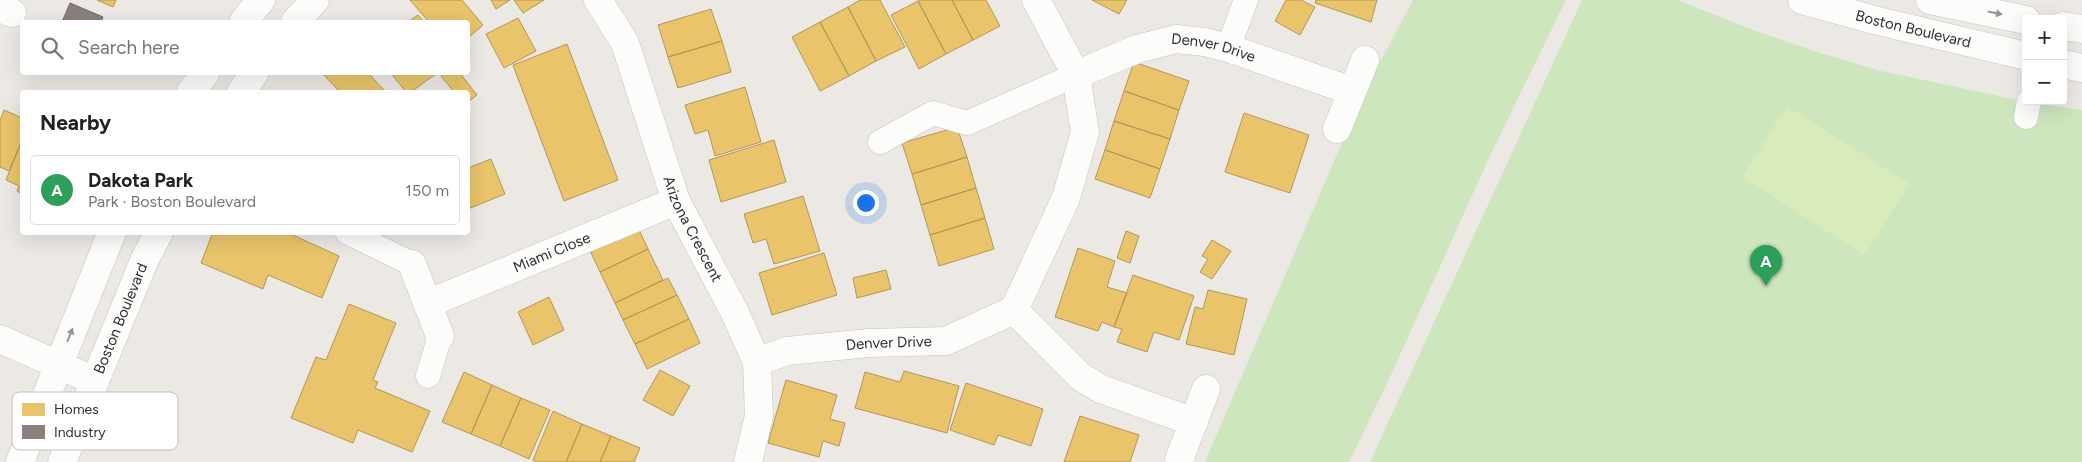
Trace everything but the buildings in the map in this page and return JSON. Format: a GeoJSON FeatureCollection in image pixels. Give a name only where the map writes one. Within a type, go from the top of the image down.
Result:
{"type":"FeatureCollection","features":[{"type":"Feature","properties":{"kind":"street"},"geometry":{"type":"LineString","coordinates":[[245,20],[262,0]]}},
{"type":"Feature","properties":{"kind":"street"},"geometry":{"type":"LineString","coordinates":[[297,20],[315,0]]}},
{"type":"Feature","properties":{"kind":"street","name":"Arizona Crescent"},"geometry":{"type":"LineString","coordinates":[[598,0],[625,43],[676,201],[734,312],[757,362],[759,416],[748,462]]}},
{"type":"Feature","properties":{"kind":"street"},"geometry":{"type":"LineString","coordinates":[[1036,0],[1076,75],[1085,132],[1066,198],[1014,310],[1080,377],[1101,389],[1194,422]]}},
{"type":"Feature","properties":{"kind":"street","name":"Boston Boulevard"},"geometry":{"type":"LineString","coordinates":[[1802,0],[1874,20],[2022,55]]}},
{"type":"Feature","properties":{"kind":"street"},"geometry":{"type":"LineString","coordinates":[[1930,0],[2022,19]]}},
{"type":"Feature","properties":{"kind":"street"},"geometry":{"type":"LineString","coordinates":[[2067,27],[2082,29]]}},
{"type":"Feature","properties":{"kind":"street","name":"Denver Drive"},"geometry":{"type":"LineString","coordinates":[[1076,75],[1137,48],[1176,39],[1204,42],[1228,48],[1352,91]]}},
{"type":"Feature","properties":{"kind":"street"},"geometry":{"type":"LineString","coordinates":[[1337,129],[1365,60]]}},
{"type":"Feature","properties":{"kind":"street"},"geometry":{"type":"LineString","coordinates":[[2067,65],[2082,68]]}},
{"type":"Feature","properties":{"kind":"street"},"geometry":{"type":"LineString","coordinates":[[192,90],[204,75]]}},
{"type":"Feature","properties":{"kind":"street"},"geometry":{"type":"LineString","coordinates":[[242,90],[253,75]]}},
{"type":"Feature","properties":{"kind":"street","name":"Miami Close"},"geometry":{"type":"LineString","coordinates":[[427,304],[676,201]]}},
{"type":"Feature","properties":{"kind":"street"},"geometry":{"type":"LineString","coordinates":[[47,392],[111,235]]}},
{"type":"Feature","properties":{"kind":"street","name":"Boston Boulevard"},"geometry":{"type":"LineString","coordinates":[[91,392],[144,261],[157,235]]}},
{"type":"Feature","properties":{"kind":"street"},"geometry":{"type":"LineString","coordinates":[[412,264],[440,336]]}},
{"type":"Feature","properties":{"kind":"street","name":"Denver Drive"},"geometry":{"type":"LineString","coordinates":[[757,362],[787,351],[869,343],[946,342],[1014,310]]}},
{"type":"Feature","properties":{"kind":"street"},"geometry":{"type":"LineString","coordinates":[[0,339],[96,381]]}},
{"type":"Feature","properties":{"kind":"street"},"geometry":{"type":"LineString","coordinates":[[1179,460],[1206,389]]}},
{"type":"Feature","properties":{"kind":"street"},"geometry":{"type":"LineString","coordinates":[[20,462],[25,450]]}},
{"type":"Feature","properties":{"kind":"street","name":"Boston Boulevard"},"geometry":{"type":"LineString","coordinates":[[62,462],[67,450]]}},
{"type":"Feature","properties":{"kind":"lane"},"geometry":{"type":"LineString","coordinates":[[1228,48],[1246,0]]}},
{"type":"Feature","properties":{"kind":"lane","name":"Denver Drive"},"geometry":{"type":"LineString","coordinates":[[880,142],[933,113],[967,123],[1076,75]]}},
{"type":"Feature","properties":{"kind":"lane"},"geometry":{"type":"LineString","coordinates":[[353,235],[412,264]]}},
{"type":"Feature","properties":{"kind":"lane"},"geometry":{"type":"LineString","coordinates":[[428,376],[440,336]]}},
{"type":"Feature","properties":{"kind":"green space"},"geometry":{"type":"Polygon","coordinates":[[[1413,0],[1566,0],[1489,158],[1386,386],[1349,462],[1205,462],[1362,96],[1413,0]]]}},
{"type":"Feature","properties":{"kind":"green space"},"geometry":{"type":"Polygon","coordinates":[[[1582,0],[1677,0],[1753,30],[1881,71],[2022,101],[2022,105],[2048,105],[2082,110],[2082,462],[1370,462],[1582,0]]]}},
{"type":"Feature","properties":{"kind":"green space"},"geometry":{"type":"Polygon","coordinates":[[[1787,106],[1910,184],[1864,255],[1742,177],[1787,106]]]}},
{"type":"Feature","properties":{"kind":"place","name":"Dakota Park"},"geometry":{"type":"Point","coordinates":[1766,286]}}]}
